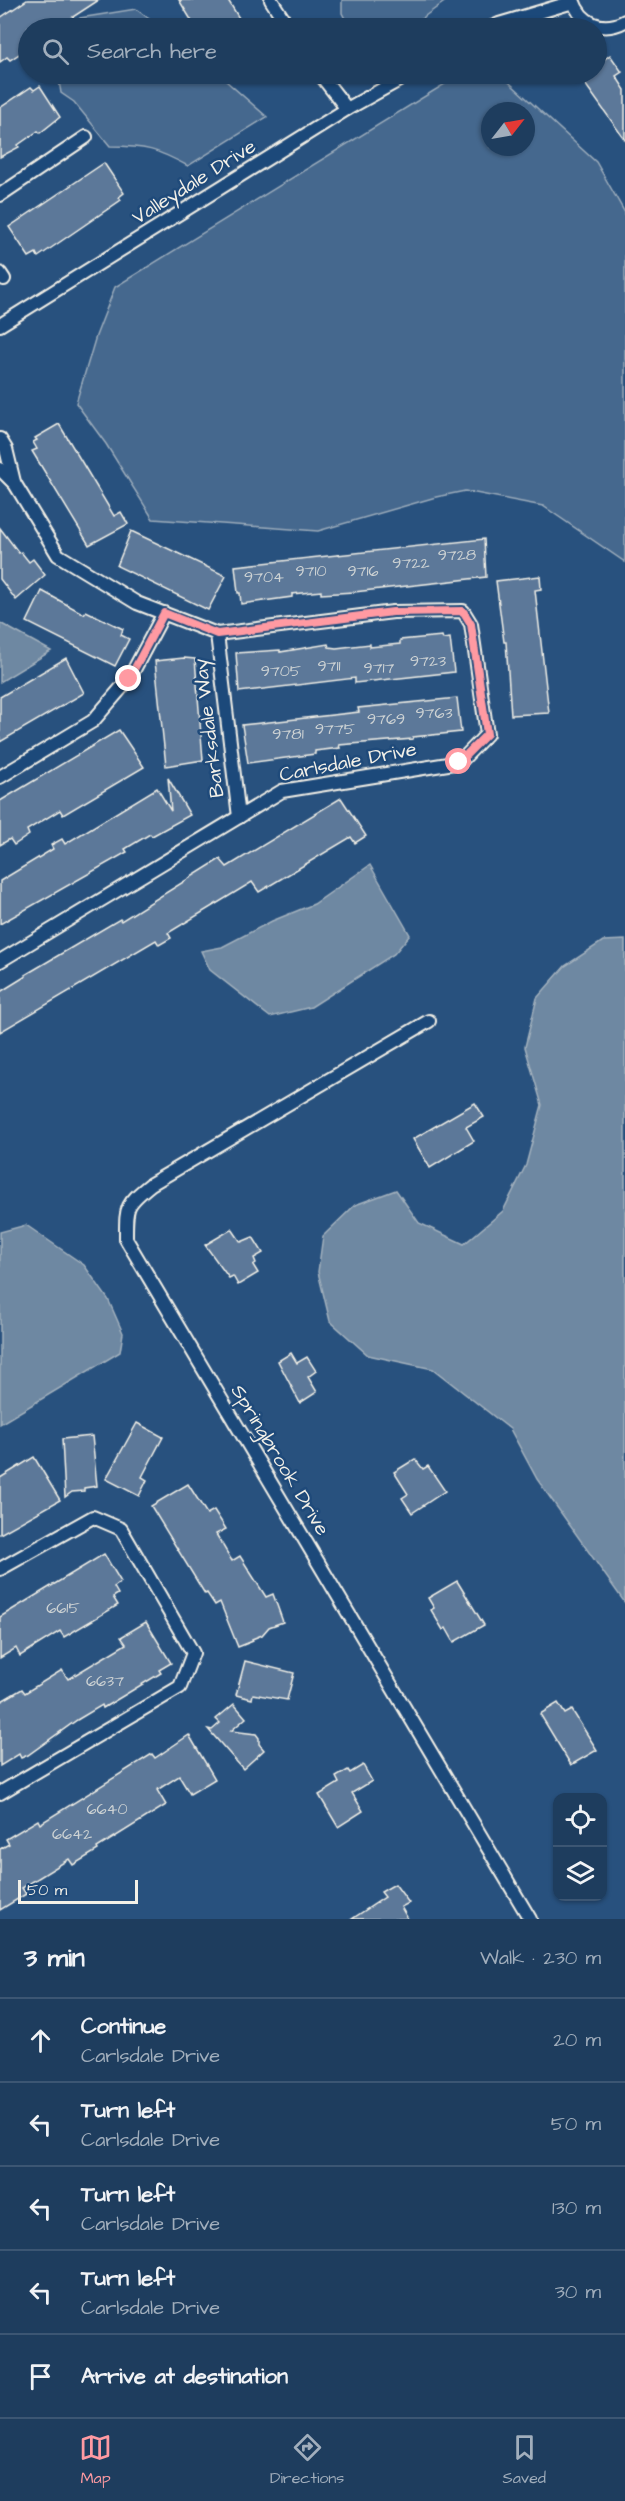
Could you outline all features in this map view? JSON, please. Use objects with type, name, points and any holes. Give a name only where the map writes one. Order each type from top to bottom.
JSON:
[{"type":"street","points":[[272,0],[283,18]]},
{"type":"street","points":[[518,18],[573,1],[583,18]]},
{"type":"street","points":[[607,27],[625,21]]},
{"type":"street","points":[[328,84],[347,109]]},
{"type":"street","name":"Valleydale Drive","points":[[0,325],[347,109],[392,84]]},
{"type":"street","points":[[0,195],[87,137]]},
{"type":"street","name":"Carlsdale Drive","points":[[0,439],[6,449],[15,484]]},
{"type":"street","name":"Carlsdale Drive","points":[[0,469],[15,484],[58,555],[136,603],[217,634],[393,612],[463,611],[471,624],[487,734],[459,762],[282,791],[0,961]]},
{"type":"street","points":[[0,777],[93,721],[129,679],[164,613]]},
{"type":"street","name":"Barksdale Way","points":[[217,634],[239,817]]},
{"type":"street","name":"Springbrook Drive","points":[[429,1021],[151,1184],[129,1204],[126,1212],[126,1239],[530,1919]]},
{"type":"street","points":[[0,1569],[93,1517],[121,1529],[193,1653],[180,1687],[0,1793]]},
{"type":"shaded area","points":[[342,0],[447,0],[423,18],[345,18],[342,13]]},
{"type":"shaded area","points":[[136,9],[148,18],[80,18]]},
{"type":"shaded area","points":[[60,84],[229,84],[267,117],[188,166],[150,150],[110,146],[74,102],[61,93]]},
{"type":"shaded area","points":[[445,84],[511,84],[531,102],[481,102],[481,156],[535,156],[535,106],[596,162],[625,213],[625,562],[543,506],[465,491],[436,497],[318,531],[153,519],[106,444],[76,403],[96,336],[115,287]]},
{"type":"shaded area","points":[[0,623],[51,651],[0,682]]},
{"type":"shaded area","points":[[370,865],[410,935],[394,954],[311,1007],[270,1017],[210,970],[201,951],[222,947],[272,921],[314,904]]},
{"type":"shaded area","points":[[625,940],[625,1603],[537,1479],[510,1429],[433,1369],[368,1355],[330,1321],[318,1272],[323,1236],[355,1205],[396,1190],[419,1223],[464,1244],[503,1211],[526,1165],[542,1105],[525,1047],[537,998],[565,966],[603,941]]},
{"type":"shaded area","points":[[26,1225],[84,1265],[108,1299],[123,1333],[120,1352],[0,1424],[0,1232]]},
{"type":"building","points":[[27,0],[99,0],[71,18],[18,18],[18,55],[10,60],[7,57],[0,62],[0,18]]},
{"type":"building","points":[[179,0],[228,0],[239,18],[190,18]]},
{"type":"building","points":[[610,55],[622,72],[616,76],[625,90],[625,140],[585,84],[607,84],[607,57]]},
{"type":"building","points":[[40,86],[60,117],[40,133],[38,131],[18,145],[19,147],[0,157],[0,108],[31,87],[34,90]]},
{"type":"building","points":[[104,163],[124,193],[119,197],[121,200],[38,257],[36,253],[29,257],[9,227]]},
{"type":"building","points":[[59,424],[114,516],[121,512],[128,524],[89,545],[32,451],[37,449],[33,442],[37,440],[35,438]]},
{"type":"building","points":[[0,528],[19,553],[21,552],[29,562],[33,559],[45,575],[16,600],[0,579]]},
{"type":"building","points":[[131,531],[226,576],[208,610],[117,566]]},
{"type":"building","points":[[484,539],[486,577],[354,592],[321,594],[321,591],[292,594],[292,597],[241,604],[240,593],[238,593],[235,566]]},
{"type":"building","points":[[540,576],[541,589],[535,590],[549,713],[511,715],[506,642],[504,642],[496,581]]},
{"type":"building","points":[[42,591],[84,614],[86,611],[123,629],[121,635],[129,639],[115,666],[27,622]]},
{"type":"building","points":[[442,636],[443,639],[450,638],[454,672],[355,683],[355,678],[239,692],[236,653],[280,650],[280,652],[328,644],[329,647],[336,648],[370,644],[370,647],[400,644],[400,640]]},
{"type":"building","points":[[66,658],[84,693],[0,742],[0,697]]},
{"type":"building","points":[[195,659],[203,760],[166,766],[155,661]]},
{"type":"building","points":[[457,698],[461,732],[413,737],[413,739],[339,745],[340,748],[315,751],[315,754],[248,763],[242,725],[359,712],[358,708]]},
{"type":"building","points":[[119,730],[144,767],[63,815],[60,810],[27,830],[29,835],[14,845],[10,839],[0,845],[0,801]]},
{"type":"building","points":[[168,778],[190,815],[152,836],[150,834],[125,849],[127,852],[0,924],[0,881],[53,849],[51,845],[62,839],[65,844],[157,788],[171,811]]},
{"type":"building","points":[[341,798],[366,836],[355,843],[351,837],[259,892],[252,882],[168,933],[171,938],[159,945],[156,940],[0,1032],[0,992],[120,919],[121,921],[220,859],[227,867]]},
{"type":"building","points":[[475,1103],[484,1117],[466,1127],[474,1141],[430,1168],[413,1139]]},
{"type":"building","points":[[232,1229],[241,1242],[253,1237],[263,1253],[254,1258],[256,1263],[253,1265],[258,1273],[238,1285],[233,1276],[229,1278],[205,1245]]},
{"type":"building","points":[[291,1353],[297,1363],[307,1357],[316,1371],[308,1377],[317,1392],[300,1403],[278,1361]]},
{"type":"building","points":[[137,1423],[163,1437],[142,1477],[147,1480],[139,1496],[106,1479]]},
{"type":"building","points":[[92,1436],[97,1486],[84,1488],[84,1491],[72,1492],[65,1497],[62,1439]]},
{"type":"building","points":[[34,1457],[60,1500],[0,1534],[0,1478]]},
{"type":"building","points":[[415,1459],[423,1469],[428,1466],[445,1491],[412,1513],[402,1498],[408,1494],[394,1472]]},
{"type":"building","points":[[188,1484],[207,1514],[214,1510],[226,1529],[216,1534],[232,1561],[240,1556],[266,1597],[273,1594],[283,1622],[269,1627],[262,1635],[252,1639],[253,1641],[238,1647],[220,1602],[215,1605],[207,1593],[205,1594],[151,1506]]},
{"type":"building","points":[[104,1554],[121,1582],[114,1587],[118,1594],[113,1597],[118,1605],[64,1637],[60,1631],[20,1656],[16,1648],[0,1658],[0,1617]]},
{"type":"building","points":[[457,1581],[484,1625],[454,1642],[446,1628],[443,1630],[431,1610],[434,1608],[428,1598]]},
{"type":"building","points":[[146,1622],[171,1663],[159,1670],[161,1673],[103,1708],[102,1705],[77,1720],[28,1755],[21,1758],[19,1754],[0,1766],[0,1702],[22,1689],[25,1693],[62,1670],[68,1679],[126,1644],[121,1637]]},
{"type":"building","points":[[245,1661],[294,1673],[287,1700],[253,1694],[252,1699],[236,1695]]},
{"type":"building","points":[[558,1703],[565,1714],[572,1710],[597,1750],[571,1765],[540,1714]]},
{"type":"building","points":[[234,1704],[246,1718],[231,1731],[256,1734],[264,1750],[243,1769],[208,1729],[212,1730],[220,1723],[216,1719]]},
{"type":"building","points":[[189,1735],[215,1779],[190,1794],[179,1776],[157,1790],[166,1805],[73,1865],[69,1859],[22,1888],[26,1894],[0,1910],[0,1849],[9,1844],[6,1839],[38,1820],[40,1824],[152,1754],[155,1758]]},
{"type":"building","points":[[363,1765],[372,1781],[352,1793],[363,1811],[338,1827],[319,1795],[339,1783],[336,1777],[348,1770],[350,1773]]},
{"type":"building","points":[[395,1884],[409,1903],[401,1907],[408,1919],[352,1919],[385,1897],[381,1892]]},
{"type":"route","points":[[129,679],[164,613],[217,634],[393,612],[463,611],[471,624],[487,734],[459,762]]}]
